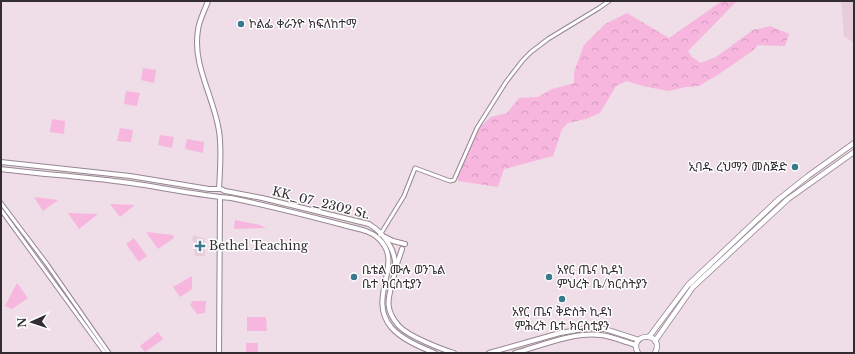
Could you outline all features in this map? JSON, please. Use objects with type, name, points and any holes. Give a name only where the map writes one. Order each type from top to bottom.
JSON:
[{"type":"highway","points":[[649,337],[688,285],[779,199],[808,176],[854,144]]},
{"type":"highway","points":[[655,340],[693,288],[788,199],[854,152]]},
{"type":"highway","points":[[638,353],[636,346],[639,340],[645,336],[655,340],[657,347],[655,353]]},
{"type":"main road","points":[[209,1],[198,30],[197,53],[199,66],[219,131],[221,189],[226,195],[222,199],[220,353]]},
{"type":"main road","points":[[209,1],[199,30],[199,53],[203,72],[220,128],[222,152],[221,189],[215,194],[222,199]]},
{"type":"main road","name":"KK_07_2302 St.","points":[[1,162],[130,176],[207,189],[221,189],[369,224],[385,237],[393,252],[395,269],[388,301],[391,313],[399,327],[413,335],[454,353]]},
{"type":"main road","name":"KK_07_2302 St.","points":[[1,169],[114,181],[212,196],[296,212],[367,231],[378,238]]},
{"type":"main road","points":[[212,196],[222,199]]},
{"type":"main road","points":[[385,237],[405,244]]},
{"type":"main road","points":[[378,238],[385,248],[389,260],[389,267],[383,289],[382,306],[388,322],[396,332],[435,353]]},
{"type":"main road","points":[[395,269],[402,249]]},
{"type":"main road","points":[[488,353],[560,333],[589,328],[605,329],[639,340]]},
{"type":"main road","points":[[515,353],[564,339],[592,335],[606,336],[636,346]]},
{"type":"street","points":[[378,238],[404,196],[415,168],[450,181],[454,180],[477,128],[506,82],[523,60],[530,52],[548,39],[609,1]]},
{"type":"street","points":[[1,203],[47,264],[109,353]]},
{"type":"street","points":[[1,210],[105,353]]},
{"type":"shaded area","points":[[841,1],[854,1],[854,43],[844,36]]},
{"type":"shaded area","name":"Bethel Teaching","points":[[194,235],[205,239],[205,256],[195,256],[194,249],[198,249],[192,239]]},
{"type":"green space","points":[[722,1],[737,1],[688,51],[692,57],[701,63],[716,57],[753,30],[770,26],[789,34],[785,46],[758,45],[751,52],[699,86],[668,91],[627,81],[616,86],[600,113],[586,119],[568,123],[562,129],[553,156],[504,169],[498,187],[458,181],[458,170],[475,131],[491,117],[507,113],[519,98],[538,97],[552,89],[574,83],[574,72],[584,45],[605,24],[627,13],[669,38]]},
{"type":"green space","points":[[143,68],[156,70],[154,83],[141,80]]},
{"type":"green space","points":[[126,91],[140,93],[137,106],[124,104]]},
{"type":"green space","points":[[52,119],[65,121],[64,134],[50,132]]},
{"type":"green space","points":[[120,128],[133,130],[131,142],[117,141]]},
{"type":"green space","points":[[160,135],[174,137],[172,148],[158,145]]},
{"type":"green space","points":[[187,139],[204,142],[203,153],[185,149]]},
{"type":"green space","points":[[34,197],[58,200],[43,211]]},
{"type":"green space","points":[[110,204],[135,205],[120,217]]},
{"type":"green space","points":[[68,213],[98,214],[79,229]]},
{"type":"green space","points":[[235,220],[260,225],[266,228],[234,229]]},
{"type":"green space","points":[[146,232],[173,235],[174,238],[158,249]]},
{"type":"green space","points":[[134,238],[147,256],[139,262],[126,244]]},
{"type":"green space","points":[[192,276],[192,289],[180,297],[173,287]]},
{"type":"green space","points":[[17,283],[28,298],[12,309],[5,306]]},
{"type":"green space","points":[[193,301],[206,301],[205,313],[197,314],[190,305]]},
{"type":"green space","points":[[247,317],[266,317],[267,331],[247,331]]},
{"type":"green space","points":[[158,332],[163,339],[145,352],[140,346]]},
{"type":"green space","points":[[246,343],[258,343],[258,353],[246,353]]},
{"type":"place","name":"ኮልፌ ቀራንዮ ክፍለከተማ","points":[[241,24]]},
{"type":"place","name":"ኢባዱ ረህማን መስጅድ","points":[[795,167]]},
{"type":"place","name":"Bethel Teaching","points":[[200,246]]},
{"type":"place","name":"ቤቴል ሙሉ ወንጌል ቤተ ክርስቲያን","points":[[354,277]]},
{"type":"place","name":"አየር ጤና ኪዳነ ምህረት ቤ/ክርስትያን","points":[[549,277]]},
{"type":"place","name":"አየር ጤና ቅድስት ኪዳነ ምሕረት ቤተ ክርስቲያን","points":[[562,299]]}]
